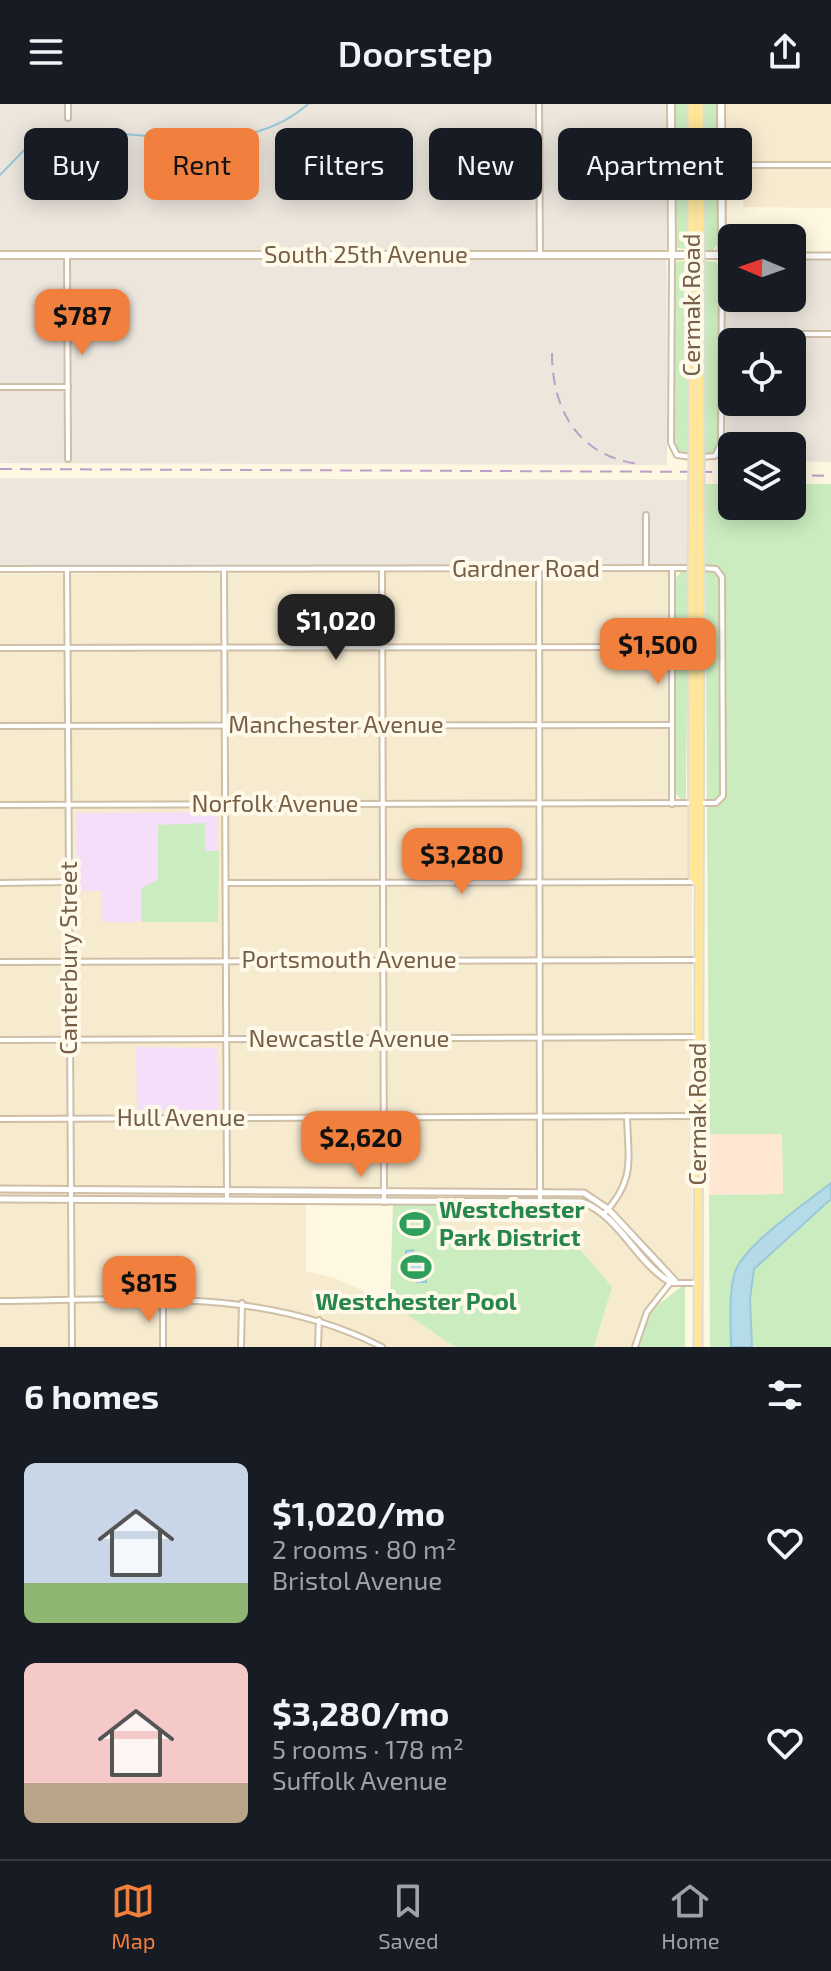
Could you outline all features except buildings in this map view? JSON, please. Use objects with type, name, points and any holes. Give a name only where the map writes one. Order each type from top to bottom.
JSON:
[{"type":"main road","points":[[671,104],[672,256]]},
{"type":"main road","name":"Cermak Road","points":[[692,104],[696,225]]},
{"type":"main road","name":"Cermak Road","points":[[698,1347],[698,960],[697,882],[693,877],[697,803],[696,225],[699,104]]},
{"type":"main road","points":[[721,104],[721,128]]},
{"type":"main road","points":[[722,200],[722,224]]},
{"type":"main road","name":"South 25th Avenue","points":[[0,255],[718,255]]},
{"type":"street","points":[[68,104],[68,118]]},
{"type":"street","points":[[539,104],[540,256]]},
{"type":"street","points":[[752,165],[831,165]]},
{"type":"street","points":[[67,255],[68,459]]},
{"type":"street","name":"Cermak Road","points":[[672,256],[671,443],[679,456],[710,457],[721,448],[721,416]]},
{"type":"street","points":[[806,256],[831,256]]},
{"type":"street","points":[[806,334],[831,334]]},
{"type":"street","points":[[0,387],[68,387]]},
{"type":"street","points":[[646,515],[646,569]]},
{"type":"street","points":[[672,568],[672,804]]},
{"type":"street","name":"Gardner Road","points":[[0,569],[716,569],[722,577],[723,796],[716,803],[697,803]]},
{"type":"street","name":"Canterbury Street","points":[[67,569],[72,1347]]},
{"type":"street","points":[[224,569],[227,1195]]},
{"type":"street","points":[[382,569],[384,1202]]},
{"type":"street","points":[[539,569],[540,1202]]},
{"type":"street","points":[[0,648],[672,647]]},
{"type":"street","name":"Manchester Avenue","points":[[0,726],[672,725]]},
{"type":"street","name":"Norfolk Avenue","points":[[0,805],[697,803]]},
{"type":"street","points":[[0,883],[69,882]]},
{"type":"street","points":[[226,883],[697,882]]},
{"type":"street","name":"Portsmouth Avenue","points":[[0,962],[698,960]]},
{"type":"street","name":"Newcastle Avenue","points":[[0,1040],[698,1037]]},
{"type":"street","points":[[606,1212],[627,1182],[627,1116]]},
{"type":"street","name":"Hull Avenue","points":[[0,1119],[698,1116]]},
{"type":"street","points":[[0,1189],[384,1202],[582,1202],[606,1212]]},
{"type":"street","points":[[0,1199],[584,1193],[673,1282],[697,1283]]},
{"type":"street","points":[[635,1347],[646,1313],[673,1282]]},
{"type":"street","points":[[0,1301],[242,1303],[319,1320],[382,1347]]},
{"type":"street","points":[[163,1301],[163,1347]]},
{"type":"street","points":[[241,1347],[242,1303]]},
{"type":"street","points":[[318,1347],[319,1320]]},
{"type":"shaded area","points":[[0,104],[666,104],[666,128],[558,128],[558,200],[666,200],[667,465],[0,463]]},
{"type":"shaded area","points":[[725,104],[831,104],[831,208],[743,207],[743,200],[752,200],[752,128],[725,128]]},
{"type":"shaded area","points":[[806,259],[831,260],[831,462],[806,461],[806,432],[726,432],[726,416],[806,416],[806,328],[725,328],[725,312],[806,312]]},
{"type":"shaded area","points":[[0,478],[688,480],[688,565],[0,565]]},
{"type":"shaded area","points":[[669,572],[669,805],[692,806],[692,1280],[666,1282],[646,1307],[633,1347],[594,1347],[612,1287],[572,1240],[439,1239],[438,1205],[306,1203],[306,1271],[334,1278],[390,1303],[455,1347],[0,1347],[0,574]]},
{"type":"shaded area","points":[[218,812],[218,922],[102,922],[101,891],[77,891],[76,813]]},
{"type":"shaded area","points":[[136,1047],[218,1048],[219,1110],[137,1110]]},
{"type":"shaded area","points":[[782,1133],[783,1194],[709,1195],[709,1134]]},
{"type":"green space","points":[[674,104],[688,104],[688,128],[674,128]]},
{"type":"green space","points":[[704,104],[718,104],[718,128],[704,128]]},
{"type":"green space","points":[[674,200],[688,200],[688,250],[674,247]]},
{"type":"green space","points":[[705,200],[719,200],[718,242],[713,250],[705,250]]},
{"type":"green space","points":[[688,261],[689,455],[679,452],[674,443],[675,264]]},
{"type":"green space","points":[[705,261],[718,265],[719,432],[715,452],[705,455]]},
{"type":"green space","points":[[705,484],[718,484],[718,520],[806,520],[806,484],[831,484],[831,1183],[763,1237],[741,1261],[731,1290],[731,1347],[710,1347],[709,1195],[783,1194],[782,1134],[709,1134]]},
{"type":"green space","points":[[681,572],[688,572],[686,798],[681,800],[675,792],[675,579]]},
{"type":"green space","points":[[205,823],[205,851],[219,851],[218,922],[142,922],[141,888],[158,880],[158,825]]},
{"type":"green space","points":[[831,1199],[831,1347],[752,1347],[750,1299],[754,1269]]},
{"type":"green space","points":[[393,1205],[439,1205],[440,1239],[572,1240],[612,1287],[594,1347],[455,1347],[390,1303]]},
{"type":"green space","points":[[685,1284],[685,1347],[639,1347],[650,1311]]},
{"type":"water","points":[[831,1183],[831,1199],[754,1269],[750,1299],[752,1347],[731,1347],[731,1290],[741,1261],[777,1224]]},
{"type":"water","name":"Westchester Pool","points":[[413,1250],[413,1261],[425,1261],[426,1282],[417,1282],[417,1274],[406,1274],[406,1251]]},
{"type":"waterway","points":[[0,175],[30,144],[45,135],[78,132],[216,138],[249,134],[280,123],[308,104]]},
{"type":"railway","points":[[552,353],[557,393],[573,427],[600,451],[639,464]]},
{"type":"railway","points":[[0,469],[718,472]]},
{"type":"railway","points":[[806,475],[831,476]]},
{"type":"place","name":"Westchester Park District","points":[[415,1224]]},
{"type":"place","name":"Westchester Pool","points":[[416,1267]]}]
